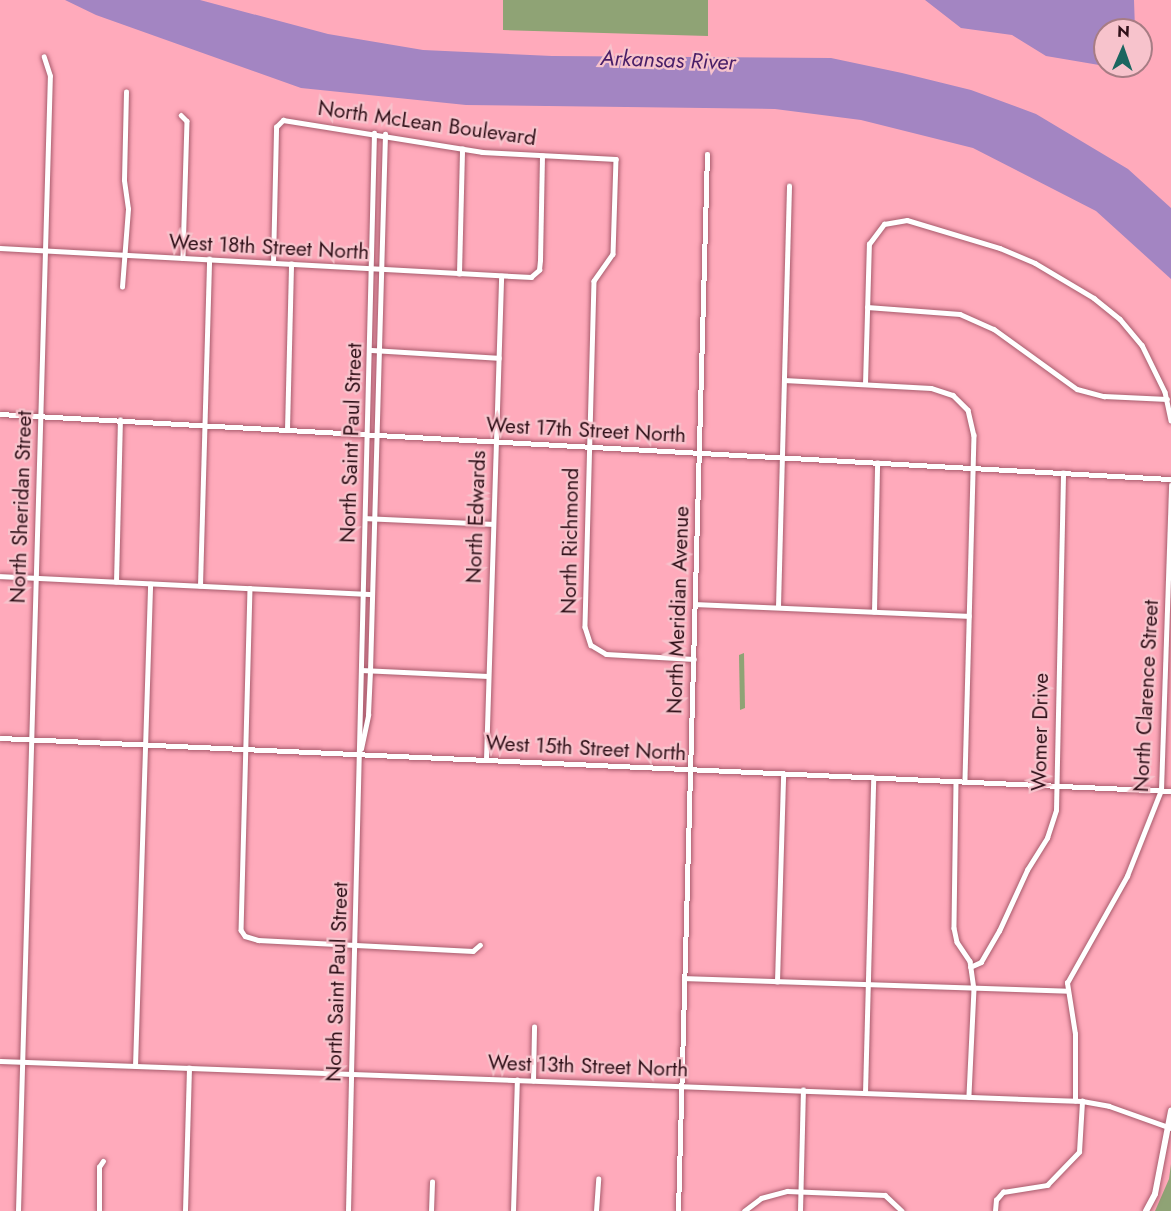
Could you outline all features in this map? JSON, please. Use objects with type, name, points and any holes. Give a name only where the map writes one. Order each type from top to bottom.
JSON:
[{"type":"main road","points":[[1146,1211],[1155,1194],[1171,1111]]},
{"type":"street","name":"North Sheridan Street","points":[[18,1211],[50,67],[44,57]]},
{"type":"street","points":[[122,287],[126,255],[126,92]]},
{"type":"street","points":[[181,115],[187,121],[183,258]]},
{"type":"street","name":"North McLean Boulevard","points":[[273,263],[276,130],[282,120],[385,134],[462,149],[542,156],[616,159]]},
{"type":"street","name":"North Saint Paul Street","points":[[348,1211],[374,133]]},
{"type":"street","name":"North Saint Paul Street","points":[[360,754],[368,715],[370,671],[385,134]]},
{"type":"street","points":[[459,274],[462,149]]},
{"type":"street","name":"North Meridian Avenue","points":[[678,1211],[707,154]]},
{"type":"street","name":"West 18th Street North","points":[[0,248],[459,274],[501,276],[536,274],[540,260],[542,156]]},
{"type":"street","name":"North Richmond","points":[[616,159],[613,254],[594,281],[586,636],[606,654],[694,659]]},
{"type":"street","points":[[778,608],[789,186]]},
{"type":"street","points":[[865,384],[869,244],[882,226],[889,221],[907,220],[947,229],[1000,248],[1068,281],[1106,307],[1132,332],[1151,360],[1167,399],[1171,420]]},
{"type":"street","points":[[200,586],[209,260]]},
{"type":"street","points":[[287,429],[291,264]]},
{"type":"street","name":"North Edwards","points":[[486,759],[501,276]]},
{"type":"street","points":[[867,307],[960,314],[994,329],[1077,389],[1104,396],[1167,399]]},
{"type":"street","points":[[370,351],[499,358]]},
{"type":"street","points":[[784,380],[944,391],[962,402],[972,421],[973,468],[965,782]]},
{"type":"street","name":"West 17th Street North","points":[[0,414],[1171,479]]},
{"type":"street","points":[[117,582],[120,420]]},
{"type":"street","points":[[874,612],[877,463]]},
{"type":"street","name":"Womer Drive","points":[[970,967],[981,962],[1047,838],[1056,810],[1063,473]]},
{"type":"street","name":"North Clarence Street","points":[[1066,991],[1127,876],[1161,790],[1171,485]]},
{"type":"street","points":[[365,518],[492,524]]},
{"type":"street","points":[[0,576],[372,594]]},
{"type":"street","points":[[135,1066],[150,584]]},
{"type":"street","points":[[250,588],[241,930],[250,939],[291,942],[473,951],[480,945]]},
{"type":"street","points":[[696,604],[969,616]]},
{"type":"street","points":[[361,670],[488,676]]},
{"type":"street","name":"West 15th Street North","points":[[0,738],[1171,791]]},
{"type":"street","points":[[777,982],[783,774]]},
{"type":"street","points":[[865,1093],[873,778]]},
{"type":"street","points":[[956,782],[954,928],[957,942],[970,967],[974,989],[969,1097]]},
{"type":"street","points":[[684,978],[1066,991],[1075,1034],[1079,1152],[1047,1185],[1003,1192],[996,1200],[995,1211]]},
{"type":"street","points":[[533,1081],[534,1027]]},
{"type":"street","name":"West 13th Street North","points":[[0,1061],[1079,1101],[1109,1106],[1169,1128]]},
{"type":"street","points":[[185,1211],[189,1068]]},
{"type":"street","points":[[513,1211],[517,1080]]},
{"type":"street","points":[[800,1211],[803,1090]]},
{"type":"street","points":[[99,1211],[99,1167],[103,1161]]},
{"type":"street","points":[[596,1211],[598,1179]]},
{"type":"street","points":[[431,1211],[432,1182]]},
{"type":"street","points":[[744,1211],[771,1193],[799,1191],[885,1195],[902,1211]]},
{"type":"green space","points":[[503,0],[708,0],[708,36],[503,30]]},
{"type":"green space","points":[[744,653],[745,708],[740,710],[739,655]]},
{"type":"green space","points":[[1171,1164],[1171,1211],[1155,1211],[1169,1179]]},
{"type":"water","name":"Arkansas River","points":[[65,0],[200,0],[328,34],[423,50],[552,56],[831,58],[971,90],[1036,114],[1128,169],[1171,208],[1171,279],[1096,211],[973,148],[861,120],[775,109],[466,105],[301,88],[96,15]]},
{"type":"water","points":[[925,0],[1134,0],[1135,18],[1093,18],[1093,64],[1046,56],[1012,35],[961,28]]}]
